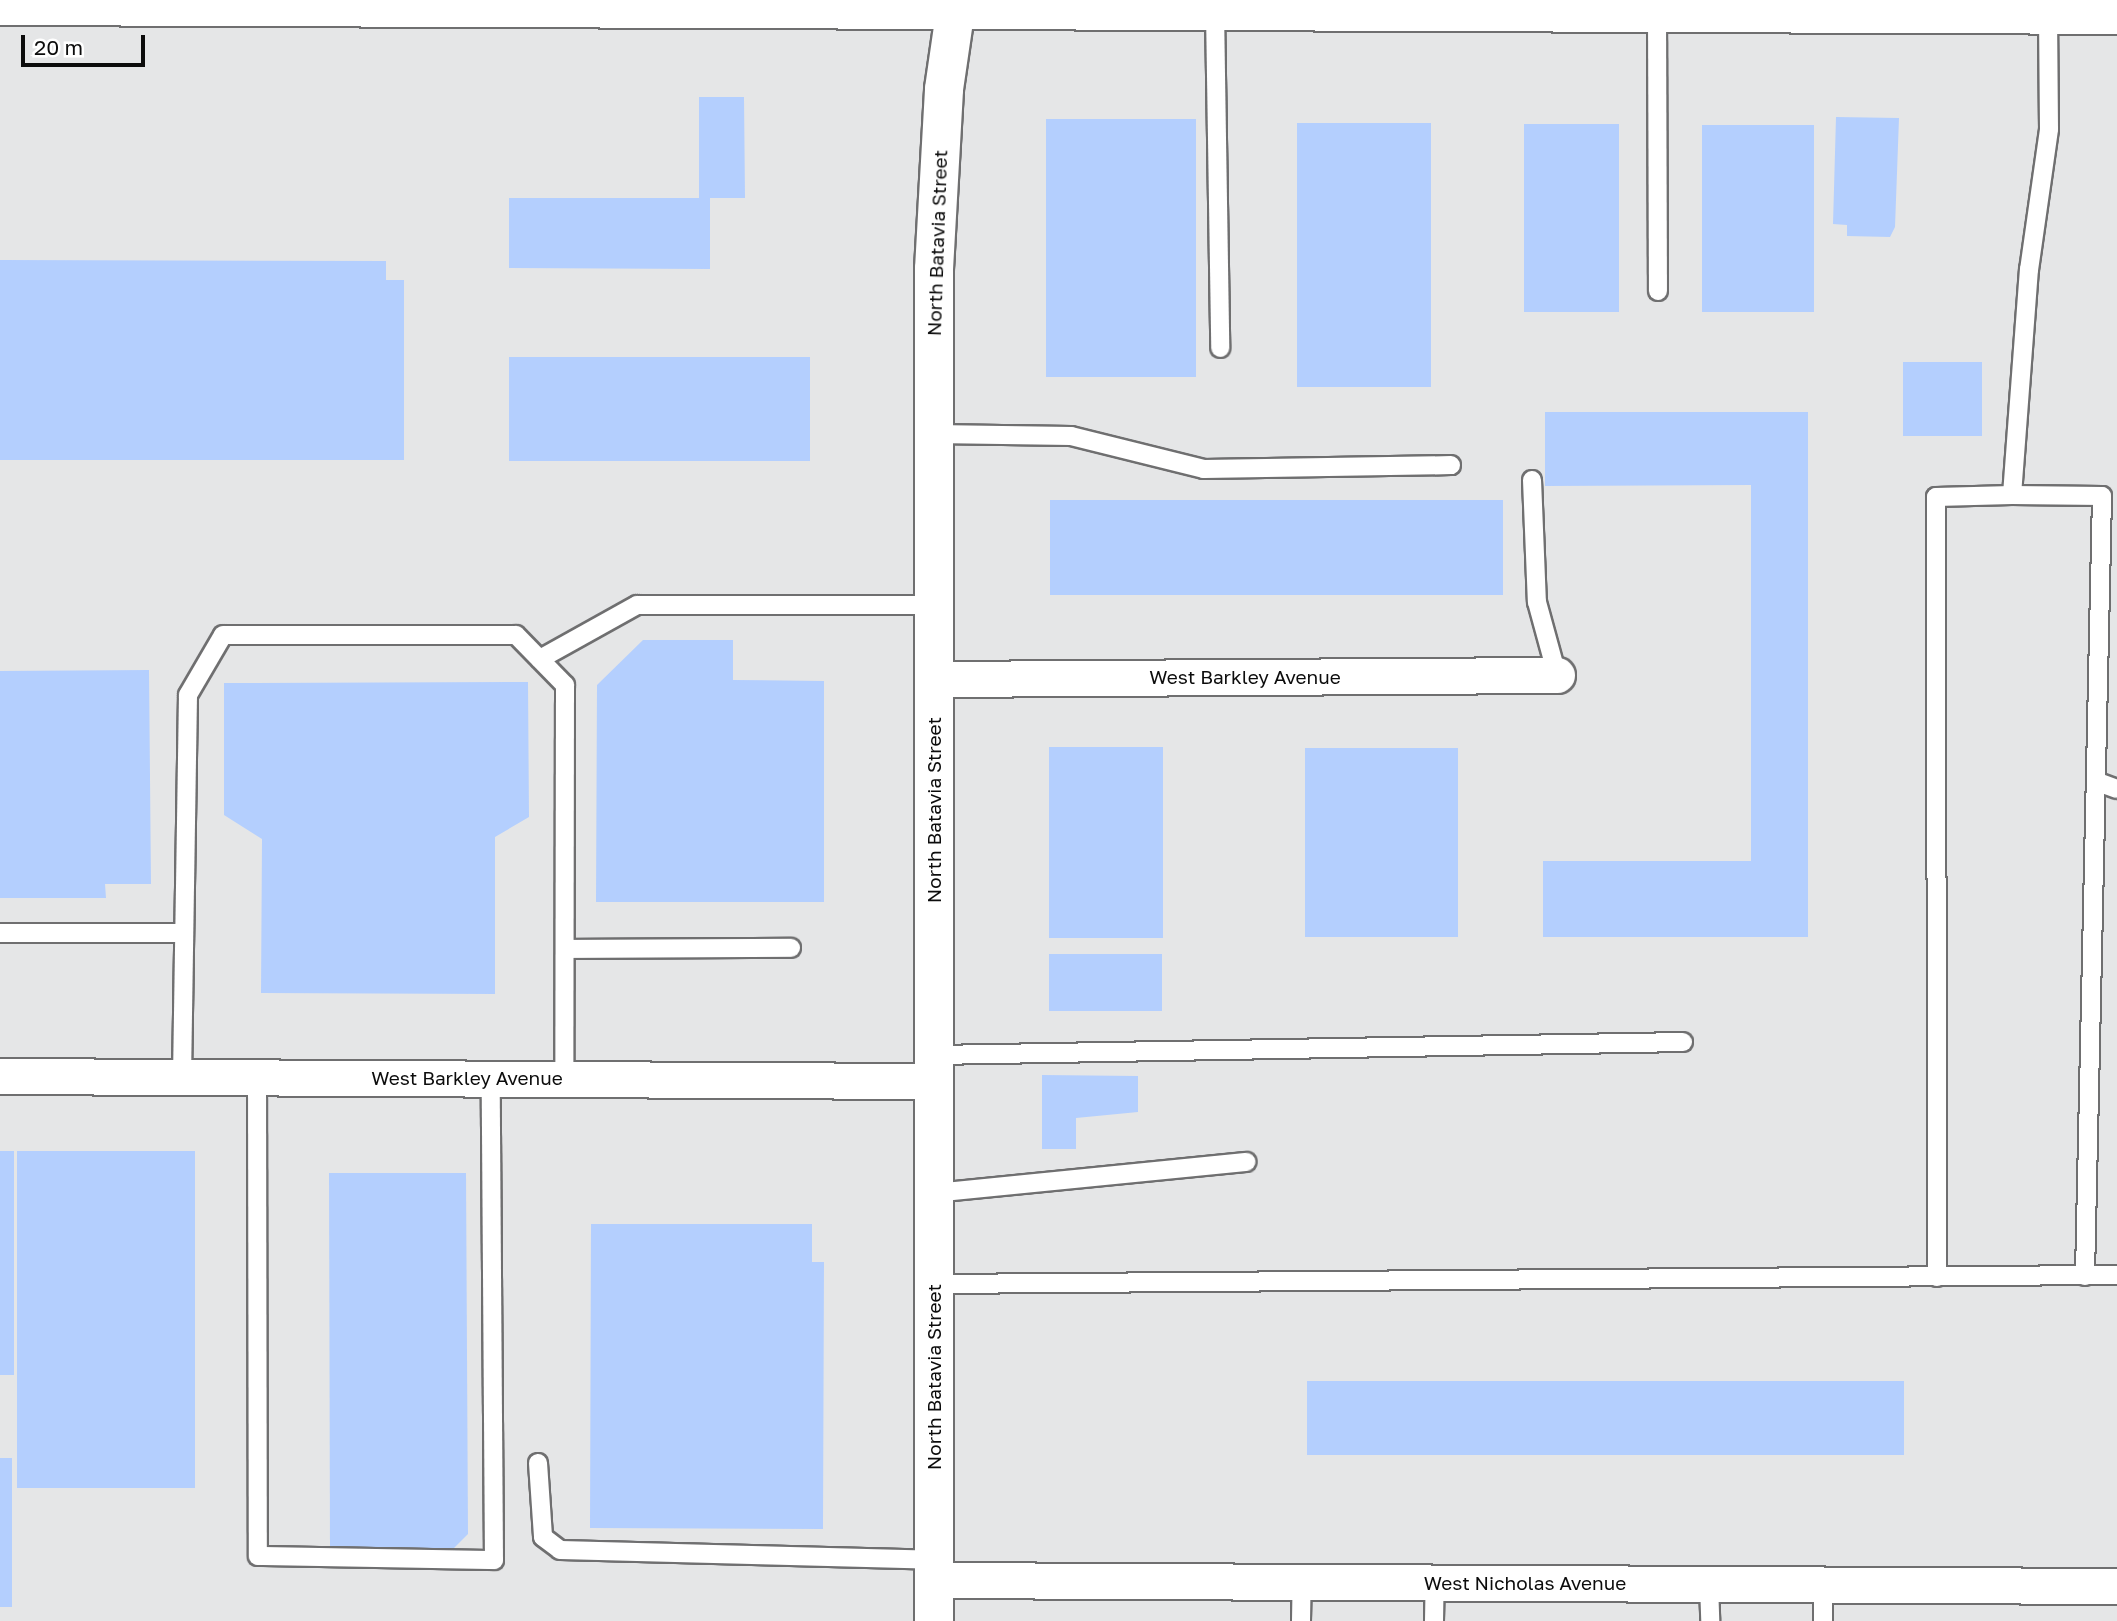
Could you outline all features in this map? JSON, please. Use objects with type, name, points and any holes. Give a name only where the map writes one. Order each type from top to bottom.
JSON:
[{"type":"street","points":[[21,4],[957,5],[1215,11],[1577,6],[1657,12],[1758,7],[2048,14],[2103,10]]},
{"type":"street","name":"North Batavia Street","points":[[934,1621],[934,434],[937,180],[957,5]]},
{"type":"street","name":"West Barkley Avenue","points":[[934,679],[1557,675]]},
{"type":"street","name":"West Barkley Avenue","points":[[0,1076],[564,1078],[934,1068]]},
{"type":"street","name":"West Nicholas Avenue","points":[[934,1570],[1302,1582],[2117,1586]]},
{"type":"lane","points":[[1215,11],[1220,348]]},
{"type":"lane","points":[[1657,12],[1658,291]]},
{"type":"lane","points":[[2012,495],[2029,270],[2049,129],[2048,14]]},
{"type":"lane","points":[[934,434],[1070,436],[1204,469],[1451,465]]},
{"type":"lane","points":[[1532,480],[1537,603],[1557,675]]},
{"type":"lane","points":[[1937,1277],[1936,498],[2012,495],[2110,495],[2098,782],[2085,1276]]},
{"type":"lane","points":[[540,659],[637,604],[934,604]]},
{"type":"lane","points":[[182,1077],[188,695],[223,635],[516,635],[565,685],[564,1078]]},
{"type":"lane","points":[[2098,782],[2117,789]]},
{"type":"lane","points":[[0,933],[184,933]]},
{"type":"lane","points":[[565,949],[791,948]]},
{"type":"lane","points":[[934,1068],[1683,1042]]},
{"type":"lane","points":[[257,1077],[258,1556],[494,1560],[491,1078]]},
{"type":"lane","points":[[934,1193],[1246,1162]]},
{"type":"lane","points":[[934,1284],[2117,1275]]},
{"type":"lane","points":[[538,1463],[543,1537],[560,1550],[934,1570]]},
{"type":"lane","points":[[1301,1621],[1302,1582]]},
{"type":"lane","points":[[1434,1621],[1435,1582]]},
{"type":"lane","points":[[1709,1584],[1710,1621]]},
{"type":"lane","points":[[1823,1584],[1823,1621]]},
{"type":"building","points":[[699,97],[744,97],[745,198],[710,198],[710,269],[509,268],[509,198],[699,198]]},
{"type":"building","points":[[1836,117],[1899,118],[1895,227],[1890,237],[1847,236],[1847,225],[1833,224]]},
{"type":"building","points":[[1046,119],[1196,119],[1196,377],[1046,377]]},
{"type":"building","points":[[1297,123],[1431,123],[1431,387],[1297,387]]},
{"type":"building","points":[[1524,124],[1619,124],[1619,312],[1524,312]]},
{"type":"building","points":[[1702,125],[1814,125],[1814,312],[1702,312]]},
{"type":"building","points":[[0,260],[386,261],[386,280],[404,280],[404,460],[0,460]]},
{"type":"building","points":[[509,357],[810,357],[810,461],[509,461]]},
{"type":"building","points":[[1903,362],[1982,362],[1982,436],[1903,436]]},
{"type":"building","points":[[1545,412],[1808,412],[1808,937],[1543,937],[1543,861],[1751,861],[1751,485],[1545,486]]},
{"type":"building","points":[[1050,500],[1503,500],[1503,595],[1050,595]]},
{"type":"building","points":[[643,640],[733,640],[733,680],[824,681],[824,902],[596,902],[597,685]]},
{"type":"building","points":[[149,670],[151,884],[105,884],[106,898],[0,898],[0,671]]},
{"type":"building","points":[[528,682],[529,817],[495,837],[495,994],[261,993],[262,839],[224,815],[224,683]]},
{"type":"building","points":[[1049,747],[1163,747],[1163,938],[1049,938]]},
{"type":"building","points":[[1305,748],[1458,748],[1458,937],[1305,937]]},
{"type":"building","points":[[1049,954],[1162,954],[1162,1011],[1049,1011]]},
{"type":"building","points":[[1042,1075],[1138,1076],[1138,1112],[1076,1118],[1076,1149],[1042,1149]]},
{"type":"building","points":[[0,1151],[14,1151],[14,1375],[0,1375]]},
{"type":"building","points":[[17,1151],[195,1151],[195,1488],[17,1488]]},
{"type":"building","points":[[329,1173],[466,1173],[468,1534],[454,1548],[330,1549]]},
{"type":"building","points":[[591,1224],[812,1224],[812,1262],[824,1262],[823,1529],[590,1528]]},
{"type":"building","points":[[1307,1381],[1904,1381],[1904,1455],[1307,1455]]},
{"type":"building","points":[[0,1458],[12,1458],[12,1607],[0,1607]]}]
